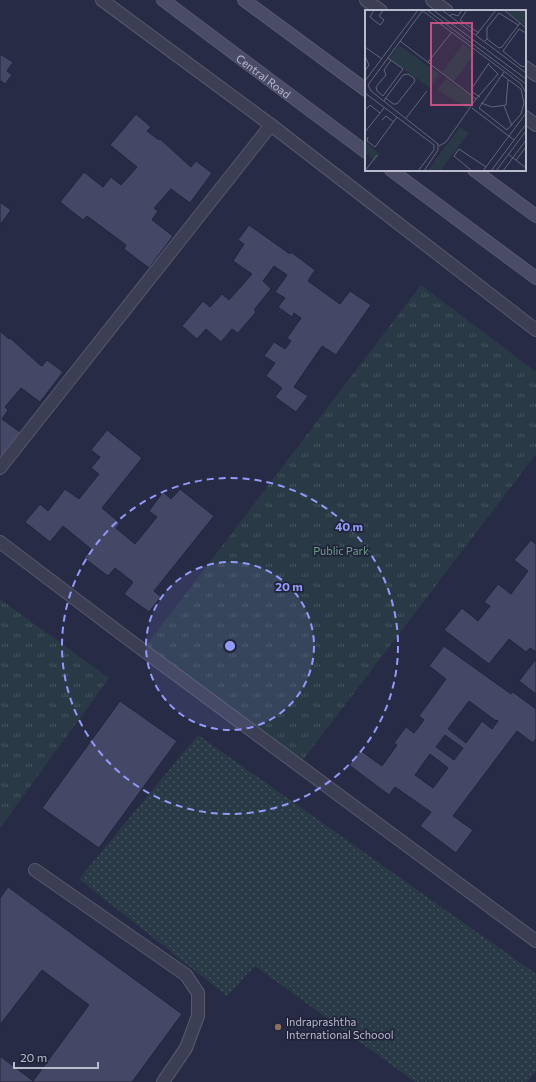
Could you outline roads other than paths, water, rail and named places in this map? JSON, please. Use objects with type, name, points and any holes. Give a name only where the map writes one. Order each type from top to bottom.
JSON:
[{"type":"main road","name":"Central Road","points":[[162,0],[365,151]]},
{"type":"main road","points":[[244,0],[365,89]]},
{"type":"main road","points":[[392,171],[536,278]]},
{"type":"main road","points":[[475,171],[536,216]]},
{"type":"street","points":[[102,0],[270,125],[536,330]]},
{"type":"street","points":[[366,0],[379,10]]},
{"type":"street","points":[[432,0],[446,10]]},
{"type":"street","points":[[526,68],[536,75]]},
{"type":"street","points":[[526,118],[536,125]]},
{"type":"street","points":[[0,468],[270,125]]},
{"type":"street","points":[[0,542],[135,644],[536,941]]},
{"type":"street","points":[[35,870],[186,975],[198,993],[198,1016],[186,1048],[163,1082]]},
{"type":"place","name":"Indraprashtha International Schoool","points":[[278,1027]]},
{"type":"park label","name":"Public Park","points":[[341,550]]}]
